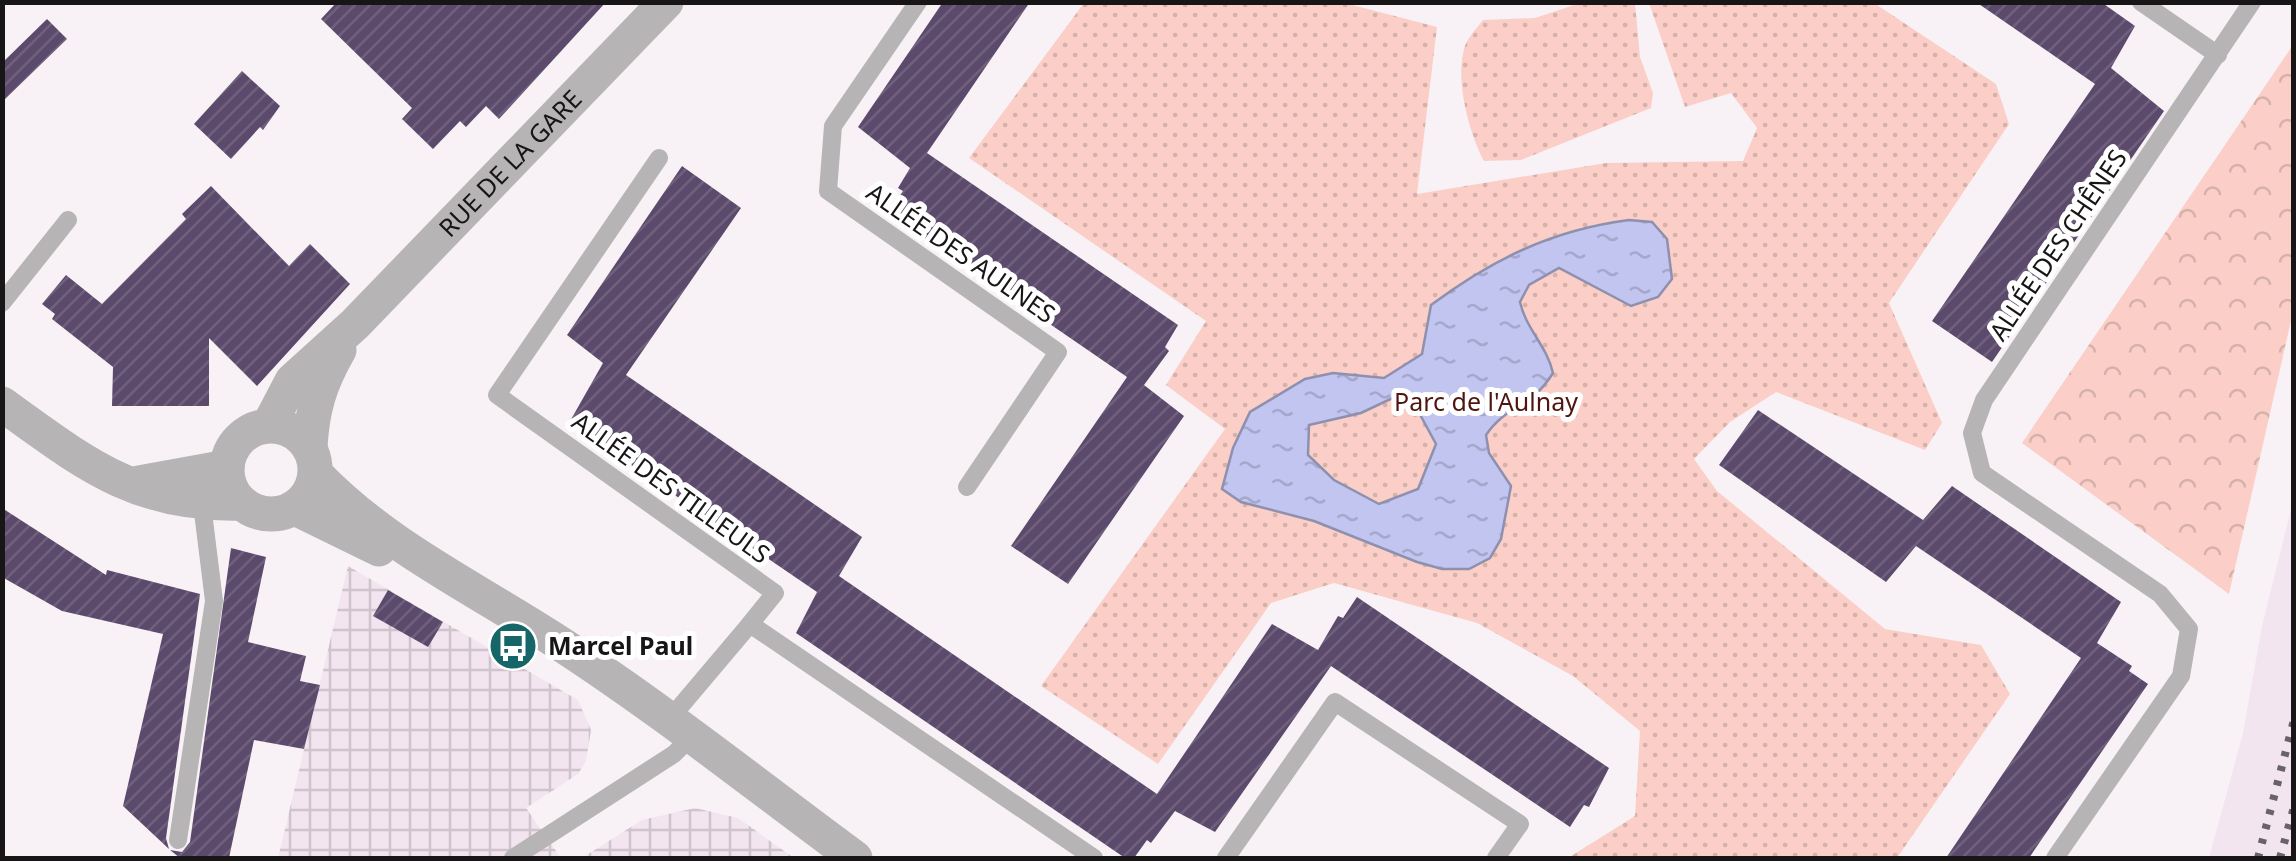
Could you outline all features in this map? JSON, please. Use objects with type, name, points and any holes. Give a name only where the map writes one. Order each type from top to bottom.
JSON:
[{"type":"street","name":"RUE DE LA GARE","points":[[269,425],[292,380],[355,324],[666,2]]},
{"type":"street","name":"RUE DE LA GARE","points":[[313,461],[312,409],[320,383],[355,324]]},
{"type":"street","points":[[2,404],[92,470],[202,504],[242,504],[268,514],[295,508],[312,487],[313,461]]},
{"type":"street","points":[[242,504],[228,481],[227,467],[245,434],[269,425],[293,431],[353,513],[430,566],[555,640],[855,858]]},
{"type":"street","points":[[131,484],[227,467]]},
{"type":"street","points":[[295,508],[356,540],[430,566]]},
{"type":"lane","name":"ALLÉE DES AULNES","points":[[918,2],[833,126],[828,190],[1058,352],[966,487]]},
{"type":"lane","points":[[2141,2],[2218,55]]},
{"type":"lane","name":"ALLÉE DES CHÊNES","points":[[2055,858],[2181,676],[2188,629],[2160,594],[1982,473],[1972,434],[1984,400],[2252,2]]},
{"type":"lane","name":"ALLÉE DES TILLEULS","points":[[658,158],[497,394],[775,593],[750,624]]},
{"type":"lane","points":[[2,303],[68,220]]},
{"type":"lane","points":[[178,840],[214,601],[202,504]]},
{"type":"lane","points":[[513,858],[674,754],[679,730],[750,624],[1094,858]]},
{"type":"lane","points":[[1226,858],[1335,702],[1520,824],[1496,858]]},
{"type":"shaded area","points":[[2293,501],[2293,858],[2209,858],[2243,733],[2262,626]]},
{"type":"shaded area","points":[[348,566],[578,700],[591,730],[586,761],[578,774],[526,808],[561,858],[278,858]]},
{"type":"shaded area","points":[[695,808],[738,818],[794,858],[582,858],[642,820]]},
{"type":"green space","name":"Parc de l'Aulnay","points":[[1341,2],[1437,27],[1417,194],[1606,163],[1743,161],[1757,128],[1731,93],[1685,107],[1649,3],[1874,3],[1996,84],[2009,124],[1889,303],[1942,423],[1925,450],[1776,392],[1730,422],[1694,459],[1717,491],[1885,629],[1981,645],[2010,694],[1897,858],[1568,858],[1635,816],[1640,731],[1573,676],[1477,623],[1334,583],[1271,603],[1158,764],[1041,686],[1225,429],[1166,385],[1206,321],[969,158],[1084,3]]},
{"type":"green space","points":[[1583,2],[1635,3],[1640,57],[1653,93],[1651,108],[1521,160],[1484,161],[1468,121],[1462,89],[1462,59],[1468,39],[1483,20],[1535,18]]},
{"type":"green space","points":[[2293,45],[2293,312],[2229,594],[2022,443]]},
{"type":"water","points":[[1629,220],[1652,222],[1667,239],[1672,279],[1658,297],[1631,306],[1559,268],[1529,285],[1520,302],[1553,373],[1536,394],[1503,417],[1486,435],[1489,453],[1511,486],[1501,539],[1490,558],[1469,569],[1442,569],[1314,521],[1241,502],[1222,489],[1233,448],[1250,412],[1305,379],[1333,373],[1384,378],[1422,354],[1431,305],[1524,249]],"holes":[[[1399,395],[1417,409],[1436,444],[1418,489],[1379,504],[1334,480],[1308,455],[1309,425],[1361,413]]]},
{"type":"building","points":[[337,2],[606,2],[499,119],[486,106],[466,127],[460,121],[433,149],[402,119],[412,108],[321,19]]},
{"type":"building","points":[[943,2],[1030,2],[927,153],[1178,325],[1165,347],[1169,351],[1144,385],[1184,416],[1068,584],[1011,546],[1127,377],[888,213],[903,191],[898,188],[910,168],[858,127]]},
{"type":"building","points":[[1976,2],[2101,2],[2135,26],[2111,68],[2164,111],[1992,362],[1932,321],[2095,84]]},
{"type":"building","points":[[47,19],[67,39],[2,102],[2,63]]},
{"type":"building","points":[[242,71],[280,106],[263,130],[260,127],[231,159],[194,124]]},
{"type":"building","points":[[682,166],[741,208],[626,375],[862,537],[839,576],[1157,794],[1272,624],[1318,650],[1338,616],[1343,618],[1357,597],[1609,768],[1589,807],[1584,805],[1570,827],[1331,666],[1215,832],[1175,811],[1151,843],[1147,840],[1134,858],[1125,858],[796,633],[817,592],[569,423],[603,363],[567,335]]},
{"type":"building","points":[[211,186],[289,266],[310,244],[350,284],[257,386],[209,338],[209,406],[112,406],[113,367],[52,319],[55,314],[42,304],[66,275],[102,304],[186,219],[182,214]]},
{"type":"building","points":[[1758,410],[1923,520],[1952,486],[2121,602],[2097,643],[2132,666],[2129,671],[2148,684],[2029,858],[1946,858],[2081,658],[1916,546],[1886,582],[1719,465]]},
{"type":"building","points":[[2,508],[106,575],[107,570],[200,594],[166,838],[169,849],[123,806],[163,634],[62,611],[2,577]]},
{"type":"building","points":[[231,548],[266,557],[248,642],[306,656],[300,681],[320,685],[304,749],[254,740],[229,858],[180,858],[170,850],[182,852],[190,842]]},
{"type":"building","points":[[388,590],[443,622],[428,647],[373,616]]},
{"type":"railway","points":[[2258,858],[2294,720]]},
{"type":"railway","points":[[2280,858],[2294,807]]},
{"type":"place","name":"Marcel Paul","points":[[513,646]]}]
